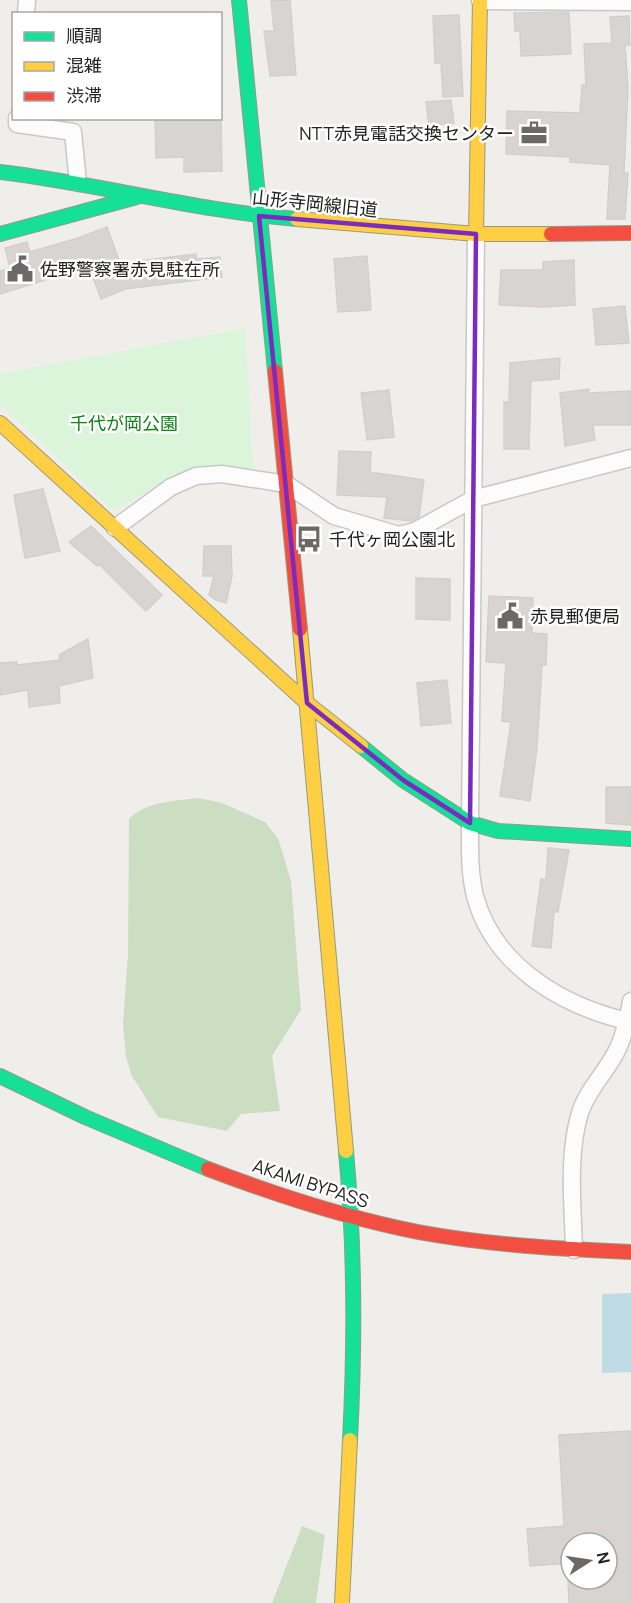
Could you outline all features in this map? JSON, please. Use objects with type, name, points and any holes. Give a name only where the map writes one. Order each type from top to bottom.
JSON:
[{"type":"street","points":[[239,0],[307,703],[352,1217],[352,1411],[342,1603]]},
{"type":"street","points":[[629,1022],[564,999],[538,985],[503,948],[486,923],[475,897],[470,868],[470,823],[480,1],[631,2]]},
{"type":"street","points":[[17,120],[17,124],[73,132],[78,183]]},
{"type":"street","name":"山形寺岡線旧道","points":[[0,172],[22,173],[259,216],[476,234],[631,233]]},
{"type":"street","points":[[0,234],[140,196]]},
{"type":"street","points":[[0,423],[307,703],[403,780],[470,823],[498,831],[631,839]]},
{"type":"street","points":[[115,528],[171,487],[196,476],[222,474],[286,484],[334,516],[399,535],[415,531],[473,498],[631,458]]},
{"type":"street","points":[[574,1250],[573,1180],[575,1138],[580,1110],[616,1053],[629,1022],[631,1001]]},
{"type":"street","name":"AKAMI BYPASS","points":[[0,1076],[75,1114],[168,1153],[352,1217],[477,1240],[574,1250],[631,1252]]},
{"type":"highlighted area","points":[[259,216],[476,234],[470,823],[403,780],[307,703]]},
{"type":"green space","name":"千代が岡公園","points":[[245,328],[253,469],[206,466],[170,478],[114,511],[0,404],[0,374]]},
{"type":"green space","points":[[199,798],[222,803],[265,822],[278,838],[291,881],[301,1010],[272,1056],[280,1111],[241,1114],[227,1131],[158,1117],[132,1076],[126,1057],[123,1023],[128,954],[129,819],[153,805]]},
{"type":"green space","points":[[302,1526],[325,1535],[316,1603],[272,1603]]},
{"type":"water","points":[[631,1293],[631,1372],[602,1373],[602,1294]]},
{"type":"building","points":[[290,0],[296,75],[270,76],[264,31],[274,31],[271,1]]},
{"type":"building","points":[[569,12],[571,54],[521,56],[520,31],[515,31],[514,13]]},
{"type":"building","points":[[459,15],[463,96],[443,97],[441,63],[435,63],[433,16]]},
{"type":"building","points":[[629,16],[630,45],[625,45],[628,88],[624,172],[628,173],[625,219],[607,219],[610,165],[570,162],[570,157],[506,154],[507,111],[580,113],[582,85],[586,85],[584,44],[612,43],[610,17]]},
{"type":"building","points":[[451,100],[454,123],[429,126],[426,102]]},
{"type":"building","points":[[155,120],[221,120],[222,171],[184,172],[184,157],[156,158]]},
{"type":"building","points":[[107,227],[120,263],[196,254],[196,259],[220,257],[222,277],[125,289],[101,299],[90,270],[55,277],[0,294],[0,271],[10,268],[5,248],[27,242],[30,252]]},
{"type":"building","points":[[367,256],[371,310],[338,312],[334,259]]},
{"type":"building","points":[[574,260],[575,305],[544,307],[499,305],[501,270],[543,270],[543,262]]},
{"type":"building","points":[[625,306],[629,343],[596,345],[593,309]]},
{"type":"building","points":[[560,358],[559,379],[531,381],[529,449],[504,449],[504,402],[509,402],[510,363]]},
{"type":"building","points":[[589,389],[589,393],[631,391],[631,425],[593,425],[595,440],[565,446],[560,393]]},
{"type":"building","points":[[389,390],[394,437],[367,440],[361,393]]},
{"type":"building","points":[[339,451],[371,452],[370,472],[424,480],[419,517],[411,521],[384,518],[387,497],[337,495]]},
{"type":"building","points":[[43,489],[60,551],[25,558],[14,495]]},
{"type":"building","points":[[91,526],[162,595],[146,611],[99,564],[97,566],[69,542]]},
{"type":"building","points":[[204,546],[231,546],[232,576],[226,603],[209,595],[214,576],[203,576]]},
{"type":"building","points":[[416,578],[450,579],[450,620],[416,619]]},
{"type":"building","points":[[489,596],[533,598],[532,633],[547,634],[546,665],[542,665],[537,748],[530,801],[500,796],[511,722],[502,721],[506,663],[486,662]]},
{"type":"building","points":[[88,639],[93,678],[59,686],[60,703],[29,707],[28,690],[0,695],[0,663],[17,662],[17,665],[60,660],[59,655]]},
{"type":"building","points":[[447,680],[451,723],[421,726],[417,683]]},
{"type":"building","points":[[606,787],[631,787],[631,825],[606,823]]},
{"type":"building","points":[[548,848],[569,850],[558,912],[554,912],[551,948],[532,946],[541,879],[546,880]]},
{"type":"building","points":[[631,1431],[631,1603],[569,1603],[568,1591],[619,1591],[619,1531],[559,1531],[559,1564],[530,1566],[527,1529],[564,1526],[559,1435]]},
{"type":"traffic: fast","points":[[239,0],[275,371]]},
{"type":"traffic: fast","points":[[0,172],[75,183],[222,210],[297,219]]},
{"type":"traffic: fast","points":[[0,234],[137,197]]},
{"type":"traffic: fast","points":[[361,746],[403,780],[470,823],[498,831],[631,839]]},
{"type":"traffic: fast","points":[[0,1076],[85,1117],[208,1169]]},
{"type":"traffic: fast","points":[[346,1151],[353,1296],[350,1440]]},
{"type":"traffic: slow","points":[[476,234],[480,0]]},
{"type":"traffic: slow","points":[[297,219],[476,234],[551,234]]},
{"type":"traffic: slow","points":[[0,423],[307,703],[361,746]]},
{"type":"traffic: slow","points":[[300,629],[346,1151]]},
{"type":"traffic: slow","points":[[342,1603],[350,1440]]},
{"type":"traffic: jam","points":[[551,234],[631,233]]},
{"type":"traffic: jam","points":[[275,371],[300,629]]},
{"type":"traffic: jam","points":[[208,1169],[312,1205],[418,1232],[497,1243],[631,1252]]},
{"type":"place","name":"NTT赤見電話交換センター","points":[[534,133]]},
{"type":"place","name":"佐野警察署赤見駐在所","points":[[20,269]]},
{"type":"place","name":"千代ヶ岡公園北","points":[[309,539]]},
{"type":"place","name":"赤見郵便局","points":[[510,616]]}]
